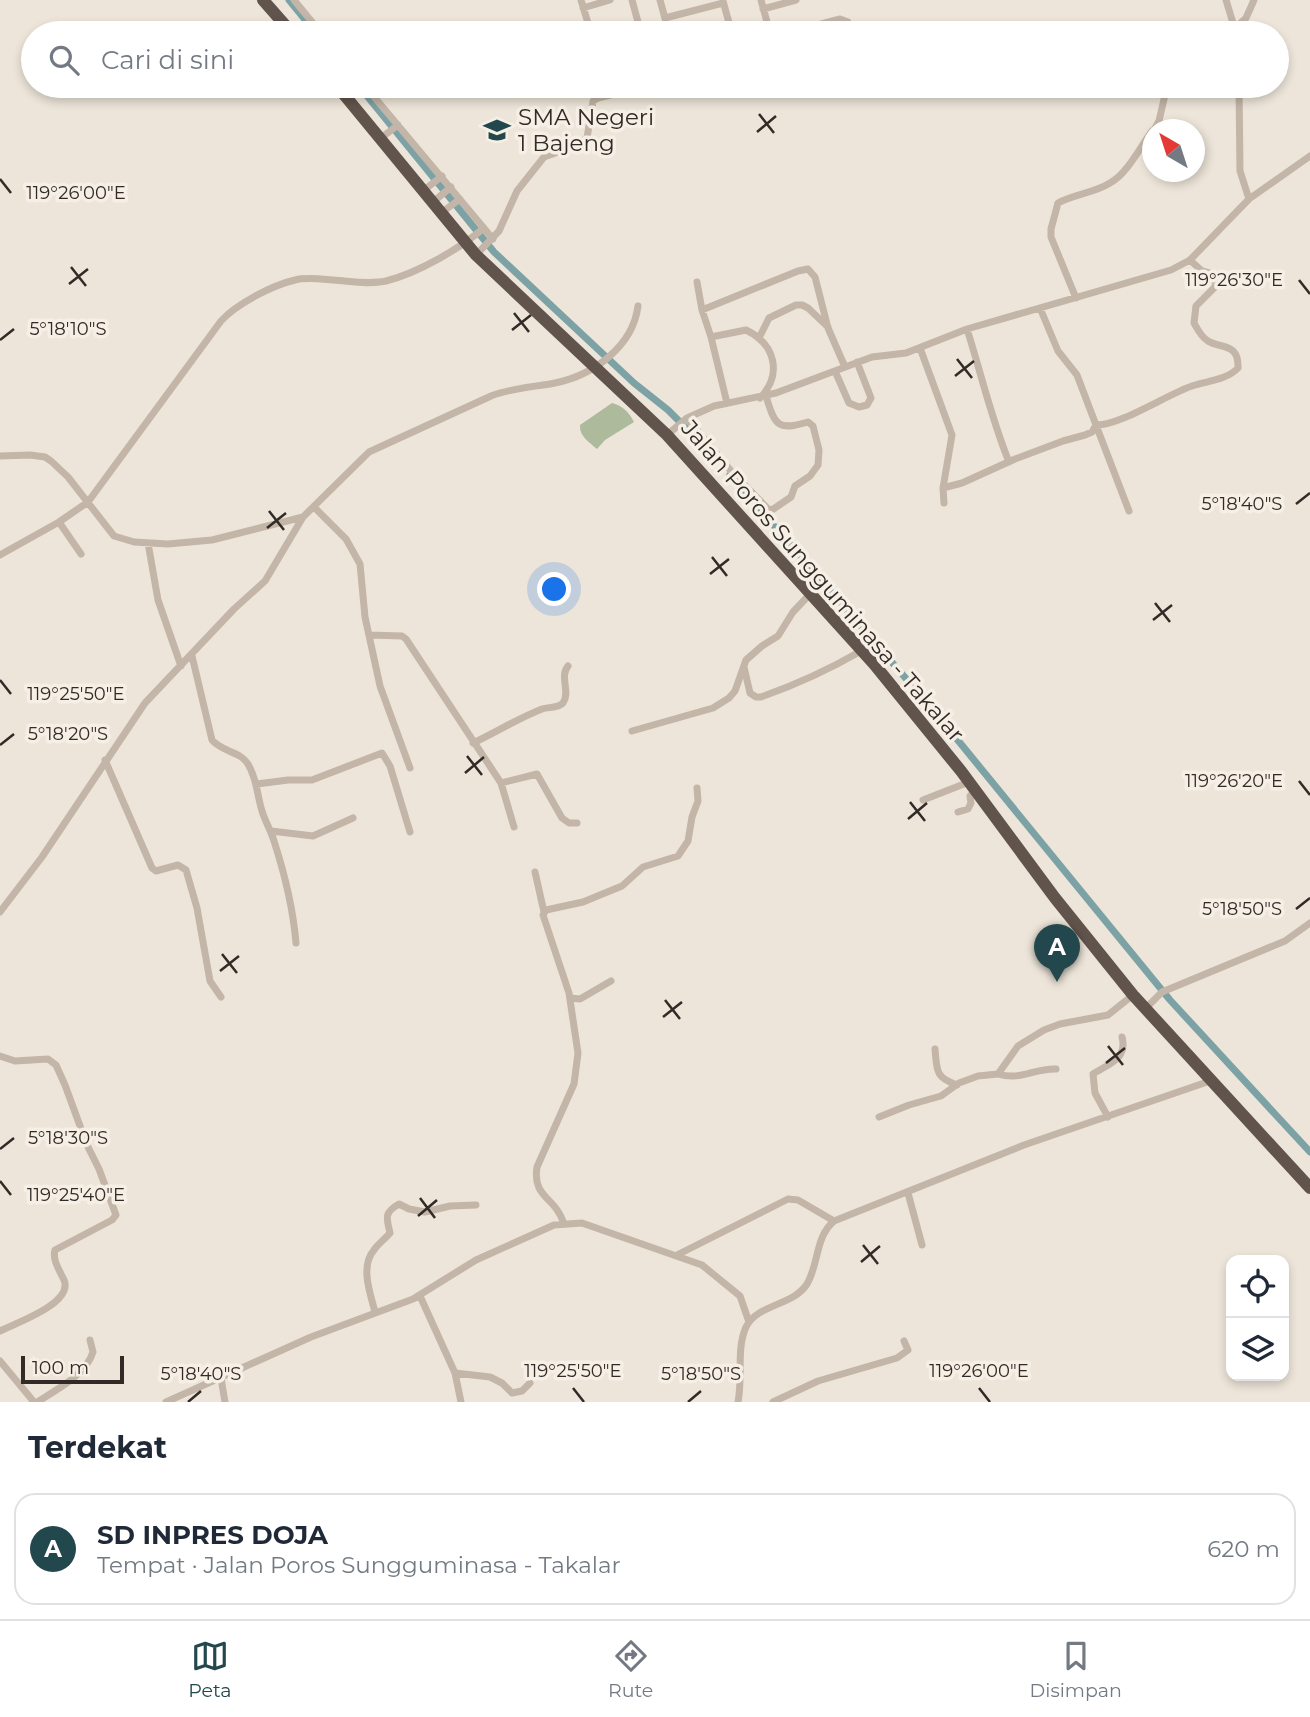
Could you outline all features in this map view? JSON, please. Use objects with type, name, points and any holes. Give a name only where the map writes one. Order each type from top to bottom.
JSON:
[{"type":"highway","points":[[263,0],[281,21]]},
{"type":"highway","name":"Jalan Poros Sungguminasa - Takalar","points":[[348,98],[384,136],[478,252],[669,432],[913,711],[1055,898],[1133,995],[1148,1006],[1210,1081],[1310,1188]]},
{"type":"street","points":[[294,0],[311,21]]},
{"type":"street","points":[[587,21],[582,4],[610,0]]},
{"type":"street","points":[[632,0],[638,21]]},
{"type":"street","points":[[660,0],[666,21]]},
{"type":"street","points":[[761,0],[767,21]]},
{"type":"street","points":[[763,9],[796,0]]},
{"type":"street","points":[[1226,0],[1233,21]]},
{"type":"street","points":[[1244,21],[1254,0]]},
{"type":"street","points":[[665,18],[723,2],[727,21]]},
{"type":"street","points":[[375,98],[492,240]]},
{"type":"street","points":[[478,252],[492,240],[514,202],[517,191],[544,157],[570,148],[587,138],[591,106],[595,100],[602,98]]},
{"type":"street","points":[[1160,119],[1165,98]]},
{"type":"street","points":[[1239,98],[1240,171],[1249,199]]},
{"type":"street","points":[[384,136],[398,125]]},
{"type":"street","points":[[1076,298],[1051,237],[1058,203],[1096,190],[1118,177],[1142,145]]},
{"type":"street","points":[[669,432],[685,419],[727,403],[763,397],[857,362],[877,356],[897,355],[967,329],[1171,270],[1190,260],[1249,199],[1310,156]]},
{"type":"street","points":[[426,189],[440,177]]},
{"type":"street","points":[[436,200],[450,188]]},
{"type":"street","points":[[445,210],[459,200]]},
{"type":"street","points":[[0,555],[59,522],[88,502],[221,321],[233,309],[295,280],[374,283],[387,281],[425,265],[483,230]]},
{"type":"street","points":[[1096,425],[1118,420],[1191,386],[1229,375],[1238,368],[1234,353],[1226,345],[1205,340],[1194,324],[1196,306],[1216,286],[1213,274],[1202,271],[1190,260]]},
{"type":"street","points":[[702,310],[805,269],[815,277],[828,328],[845,366]]},
{"type":"street","points":[[697,282],[727,403]]},
{"type":"street","points":[[758,338],[769,317],[796,305],[808,308],[828,328]]},
{"type":"street","points":[[0,912],[42,857],[151,695],[265,582],[303,517],[355,463],[374,449],[491,396],[509,390],[563,381],[597,365],[626,340],[638,306]]},
{"type":"street","points":[[1040,308],[1058,351],[1077,375],[1129,511]]},
{"type":"street","points":[[711,337],[742,329],[758,338],[771,355],[775,369],[763,397]]},
{"type":"street","points":[[967,329],[982,374],[992,417],[1009,462]]},
{"type":"street","points":[[920,348],[952,435],[943,488],[944,503]]},
{"type":"street","points":[[835,371],[849,403],[859,407],[867,405],[871,398],[857,362]]},
{"type":"street","points":[[685,419],[731,471],[772,510],[791,497],[796,485],[814,472],[820,460],[820,450],[813,426],[808,422],[793,427],[782,426],[773,418],[763,397]]},
{"type":"street","points":[[943,488],[962,483],[1063,441],[1086,435],[1092,432],[1096,425]]},
{"type":"street","points":[[0,456],[21,454],[45,457],[68,477],[114,536],[134,542],[212,540],[303,517]]},
{"type":"street","points":[[314,507],[346,538],[360,564],[365,617],[382,696],[410,768]]},
{"type":"street","points":[[59,522],[81,554]]},
{"type":"street","points":[[148,543],[158,600],[181,666]]},
{"type":"street","points":[[632,731],[713,708],[722,703],[735,691],[743,664],[762,646],[778,636],[793,612],[810,594]]},
{"type":"street","points":[[370,635],[402,636],[407,639],[501,783],[514,827]]},
{"type":"street","points":[[743,664],[750,693],[761,697],[829,669],[861,651]]},
{"type":"street","points":[[191,656],[212,740],[221,749],[241,756],[257,784],[261,810],[271,831],[290,901],[296,943]]},
{"type":"street","points":[[473,743],[542,709],[561,704],[565,692],[564,673],[568,666]]},
{"type":"street","points":[[257,784],[288,780],[307,781],[382,753],[390,766],[410,832]]},
{"type":"street","points":[[105,760],[152,869],[156,871],[178,864],[186,870],[197,908],[210,981],[221,997]]},
{"type":"street","points":[[501,783],[537,774],[562,818],[569,823],[577,823]]},
{"type":"street","points":[[923,800],[972,786],[968,809],[958,812]]},
{"type":"street","points":[[544,912],[583,902],[622,886],[643,867],[678,856],[688,841],[698,801],[697,788]]},
{"type":"street","points":[[271,831],[313,836],[353,818]]},
{"type":"street","points":[[535,872],[543,918],[570,998],[578,1053],[574,1084],[537,1167],[536,1175],[539,1190],[558,1208],[565,1224]]},
{"type":"street","points":[[1148,1006],[1162,992],[1285,941],[1310,923]]},
{"type":"street","points":[[570,998],[580,999],[611,981]]},
{"type":"street","points":[[998,1074],[1018,1046],[1044,1030],[1060,1024],[1108,1015],[1133,995]]},
{"type":"street","points":[[1108,1117],[1095,1093],[1093,1074],[1117,1060],[1123,1051],[1122,1037]]},
{"type":"street","points":[[935,1048],[941,1079],[957,1084]]},
{"type":"street","points":[[0,1056],[15,1061],[48,1059],[56,1065],[76,1109],[87,1145],[116,1216],[57,1246],[53,1256],[66,1283],[64,1294],[39,1315],[0,1331]]},
{"type":"street","points":[[879,1117],[941,1096],[957,1084],[978,1076],[998,1074],[1015,1077],[1039,1069],[1056,1069]]},
{"type":"street","points":[[738,1402],[743,1339],[749,1322],[803,1290],[814,1268],[824,1231],[834,1221],[1024,1145],[1210,1081]]},
{"type":"street","points":[[908,1193],[922,1245]]},
{"type":"street","points":[[677,1255],[788,1199],[798,1200],[834,1221]]},
{"type":"street","points":[[375,1312],[367,1279],[368,1267],[372,1251],[390,1233],[387,1213],[398,1204],[425,1212],[476,1205]]},
{"type":"street","points":[[166,1402],[302,1341],[420,1296],[476,1260],[549,1227],[565,1224],[582,1223],[702,1265],[740,1296],[749,1322]]},
{"type":"street","points":[[420,1296],[455,1373],[461,1402]]},
{"type":"street","points":[[0,1361],[36,1402],[60,1388],[86,1365],[93,1352],[90,1340]]},
{"type":"street","points":[[773,1402],[818,1381],[897,1358],[908,1350],[904,1341]]},
{"type":"street","points":[[455,1373],[490,1377],[512,1393],[522,1391],[530,1383]]},
{"type":"street","points":[[221,1378],[225,1402]]},
{"type":"green space","points":[[612,403],[625,410],[634,422],[605,440],[597,449],[583,436],[580,425]]},
{"type":"waterway","points":[[289,0],[306,21]]},
{"type":"waterway","points":[[369,98],[494,252],[634,383],[668,410],[713,455]]},
{"type":"waterway","points":[[730,475],[934,711],[1170,1000],[1310,1152]]},
{"type":"place","name":"SMA Negeri 1 Bajeng","points":[[497,130]]},
{"type":"place","name":"SD INPRES DOJA","points":[[1057,982]]}]
